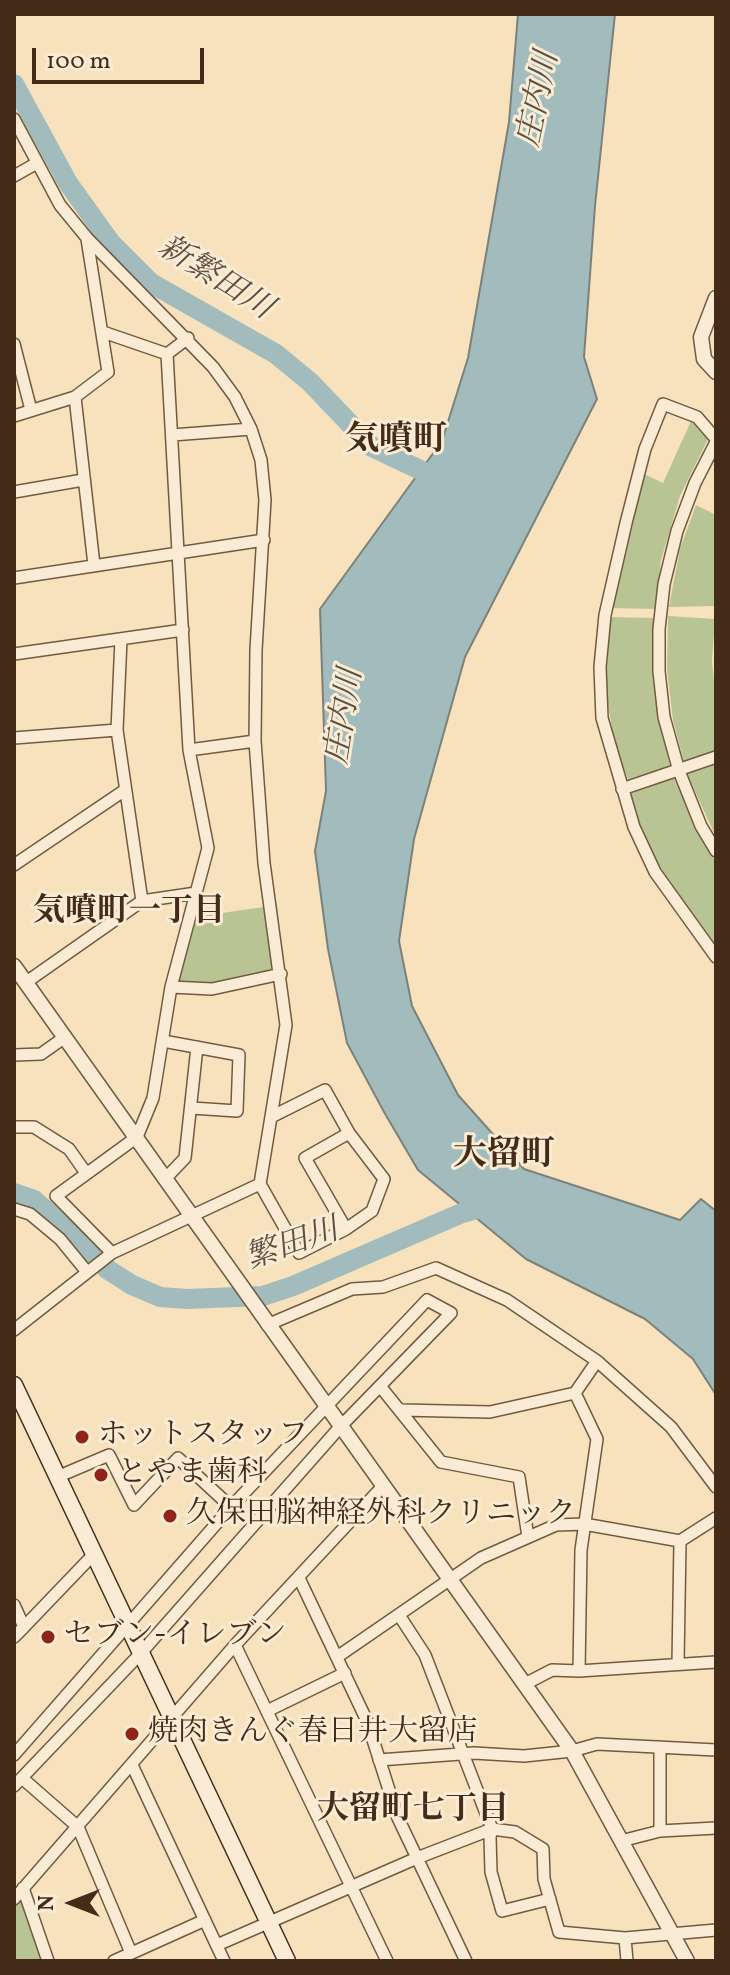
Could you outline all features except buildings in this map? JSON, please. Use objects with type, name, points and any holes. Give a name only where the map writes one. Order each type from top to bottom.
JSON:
[{"type":"main road","points":[[14,1385],[287,1961]]},
{"type":"street","points":[[14,119],[60,205],[87,238],[188,338],[235,397],[251,429],[261,460],[265,500],[256,650],[255,741],[264,863],[286,1025],[260,1184],[299,1253],[346,1229],[372,1211],[384,1179],[349,1133],[325,1090],[271,1117]]},
{"type":"street","points":[[14,176],[37,163]]},
{"type":"street","points":[[14,416],[75,397],[108,372],[87,238]]},
{"type":"street","points":[[716,298],[702,332],[701,343],[704,359],[716,372]]},
{"type":"street","points":[[103,332],[167,354]]},
{"type":"street","points":[[167,354],[188,338]]},
{"type":"street","points":[[14,344],[31,410]]},
{"type":"street","points":[[112,1253],[56,1196],[137,1137],[153,1098],[171,987],[208,848],[189,750],[167,354]]},
{"type":"street","points":[[75,397],[94,565]]},
{"type":"street","points":[[716,851],[701,826],[679,771],[664,717],[659,671],[663,599],[677,531],[695,483],[716,441],[697,417],[663,404],[645,449],[605,615],[600,667],[602,718],[634,827],[655,872],[716,957]]},
{"type":"street","points":[[172,435],[251,429]]},
{"type":"street","points":[[14,492],[83,480]]},
{"type":"street","points":[[14,578],[264,540]]},
{"type":"street","points":[[14,654],[183,630]]},
{"type":"street","points":[[121,639],[117,730],[142,901]]},
{"type":"street","points":[[14,738],[117,730]]},
{"type":"street","points":[[189,750],[255,741]]},
{"type":"street","points":[[622,789],[716,757]]},
{"type":"street","points":[[14,865],[125,790]]},
{"type":"street","points":[[25,983],[142,901],[196,893]]},
{"type":"street","points":[[14,966],[572,1751],[687,1961]]},
{"type":"street","points":[[171,987],[212,989],[281,974]]},
{"type":"street","points":[[14,1055],[41,1054],[65,1037]]},
{"type":"street","points":[[163,1041],[239,1055],[237,1111],[192,1108]]},
{"type":"street","points":[[165,1179],[185,1158],[197,1047]]},
{"type":"street","points":[[14,1127],[34,1127],[69,1149],[86,1173]]},
{"type":"street","points":[[346,1229],[305,1158],[349,1133]]},
{"type":"street","points":[[14,1330],[112,1253],[260,1184]]},
{"type":"street","points":[[14,1209],[30,1214],[60,1239],[87,1272]]},
{"type":"street","points":[[267,1325],[352,1289],[383,1287],[436,1268],[507,1300],[597,1361],[671,1427],[716,1487]]},
{"type":"street","points":[[14,1755],[231,1507],[427,1300],[451,1313],[340,1427],[140,1654],[18,1782],[78,1827],[131,1953]]},
{"type":"street","points":[[402,1410],[490,1412],[575,1393],[597,1361]]},
{"type":"street","points":[[380,1386],[441,1462],[519,1477],[528,1537]]},
{"type":"street","points":[[575,1393],[597,1439],[581,1550],[579,1671]]},
{"type":"street","points":[[57,1477],[109,1455],[134,1505],[178,1458],[231,1507]]},
{"type":"street","points":[[14,1899],[235,1645],[383,1486]]},
{"type":"street","points":[[337,1657],[481,1558],[556,1525],[584,1524],[680,1541],[716,1518]]},
{"type":"street","points":[[678,1664],[680,1541]]},
{"type":"street","points":[[14,1637],[93,1555]]},
{"type":"street","points":[[299,1578],[367,1721],[398,1818],[466,1961]]},
{"type":"street","points":[[14,1605],[24,1627]]},
{"type":"street","points":[[399,1615],[425,1655],[492,1829],[491,1872],[502,1911],[550,1899]]},
{"type":"street","points":[[235,1645],[387,1961]]},
{"type":"street","points":[[525,1684],[552,1670],[716,1662]]},
{"type":"street","points":[[267,1711],[345,1673]]},
{"type":"street","points":[[379,1760],[464,1754],[524,1756],[572,1751],[597,1744],[716,1750]]},
{"type":"street","points":[[660,1747],[660,1831]]},
{"type":"street","points":[[132,1765],[224,1961]]},
{"type":"street","points":[[621,1841],[660,1831],[716,1828]]},
{"type":"street","points":[[217,1945],[417,1858],[492,1829],[515,1832],[543,1849],[544,1879],[559,1932],[625,1938],[716,1930]]},
{"type":"street","points":[[23,1888],[48,1961]]},
{"type":"street","points":[[114,1961],[205,1920]]},
{"type":"street","points":[[625,1938],[627,1961]]},
{"type":"green space","points":[[691,421],[708,439],[680,496],[661,560],[655,609],[611,608],[642,473],[663,483]]},
{"type":"green space","points":[[696,505],[716,515],[715,606],[669,607],[680,549]]},
{"type":"green space","points":[[668,616],[715,619],[712,661],[716,752],[684,762],[673,720],[667,670]]},
{"type":"green space","points":[[609,617],[654,618],[656,694],[670,766],[628,779],[615,746],[606,693]]},
{"type":"green space","points":[[716,764],[716,837],[687,774]]},
{"type":"green space","points":[[674,778],[716,862],[716,951],[665,879],[643,839],[630,794]]},
{"type":"green space","points":[[264,907],[275,968],[272,973],[219,986],[181,984],[178,980],[194,917]]},
{"type":"green space","points":[[18,1902],[23,1902],[44,1961],[14,1961],[14,1907]]},
{"type":"water","name":"庄内川","points":[[518,14],[615,14],[595,206],[584,357],[597,399],[465,657],[414,839],[399,941],[412,1006],[458,1095],[524,1169],[680,1220],[701,1199],[716,1211],[716,1395],[693,1359],[645,1319],[526,1259],[418,1170],[347,1043],[328,949],[315,851],[326,791],[320,609],[442,441],[468,358],[509,122]]},
{"type":"waterway","name":"新繁田川","points":[[14,84],[68,183],[111,243],[151,283],[276,354],[310,382],[372,447],[433,476]]},
{"type":"waterway","name":"繁田川","points":[[14,1193],[34,1200],[107,1269],[132,1285],[160,1297],[187,1299],[263,1296],[462,1213],[491,1205]]},
{"type":"place","name":"ホットスタッフ","points":[[82,1437]]},
{"type":"place","name":"とやま歯科","points":[[101,1475]]},
{"type":"place","name":"久保田脳神経外科クリニック","points":[[170,1516]]},
{"type":"place","name":"セブン-イレブン","points":[[48,1637]]},
{"type":"place","name":"焼肉きんぐ春日井大留店","points":[[132,1734]]},
{"type":"district","name":"気噴町","points":[[396,443]]},
{"type":"district","name":"気噴町一丁目","points":[[129,914]]},
{"type":"district","name":"大留町","points":[[504,1158]]},
{"type":"district","name":"大留町七丁目","points":[[413,1812]]}]
